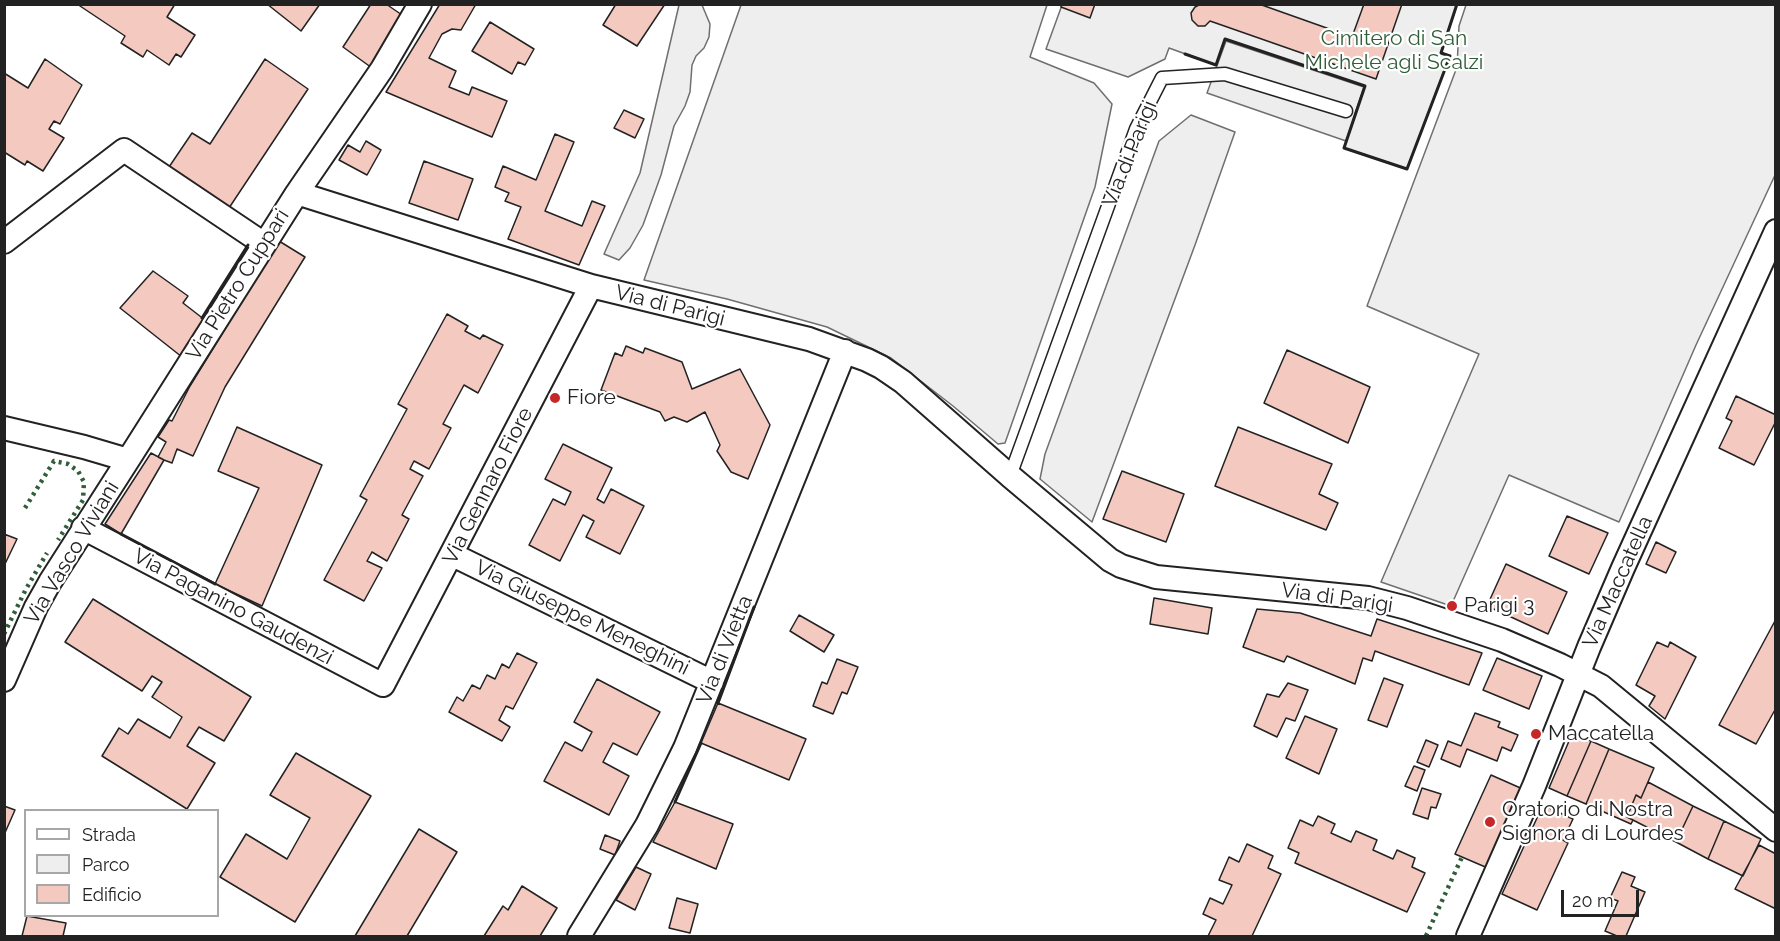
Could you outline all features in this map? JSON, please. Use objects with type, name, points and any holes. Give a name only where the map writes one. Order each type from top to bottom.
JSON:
[{"type":"street","name":"Via Pietro Cuppari","points":[[128,460],[297,193],[382,69],[420,4]]},
{"type":"street","points":[[4,242],[124,150],[264,244]]},
{"type":"street","name":"Via di Parigi","points":[[297,193],[591,286],[809,339],[845,351],[881,367],[897,378],[1110,560],[1131,570],[1155,577],[1368,598],[1472,628],[1554,662],[1601,686],[1776,830]]},
{"type":"street","name":"Via Maccatella","points":[[1468,936],[1534,786],[1623,568],[1776,231]]},
{"type":"street","name":"Via Gennaro Fiore","points":[[383,685],[453,555],[591,286]]},
{"type":"street","name":"Via di Vietta","points":[[579,936],[648,825],[685,748],[845,351]]},
{"type":"street","points":[[4,428],[128,460]]},
{"type":"street","name":"Via Vasco Viviani","points":[[4,680],[36,607],[83,528],[128,460]]},
{"type":"street","name":"Via Paganino Gaudenzi","points":[[83,528],[383,685]]},
{"type":"street","name":"Via Giuseppe Meneghini","points":[[453,555],[712,682]]},
{"type":"lane","name":"Via di Parigi","points":[[1010,476],[1136,129],[1162,78],[1225,74],[1346,111]]},
{"type":"green space","points":[[679,5],[702,5],[710,24],[709,37],[692,65],[690,92],[674,126],[661,175],[643,225],[630,248],[619,260],[604,254],[640,173]]},
{"type":"green space","points":[[741,5],[1047,5],[1030,57],[1094,83],[1112,104],[1095,187],[1005,443],[998,444],[891,358],[827,327],[727,299],[644,280]]},
{"type":"green space","name":"Cimitero di San Michele agli Scalzi","points":[[1062,5],[1457,5],[1441,52],[1450,56],[1407,169],[1344,148],[1365,86],[1225,39],[1216,65],[1169,48],[1165,59],[1128,77],[1046,49]]},
{"type":"green space","points":[[1466,5],[1775,5],[1776,173],[1696,345],[1619,522],[1509,475],[1451,606],[1381,582],[1479,354],[1367,306],[1457,67],[1459,26]]},
{"type":"green space","points":[[1191,115],[1235,132],[1092,522],[1040,479],[1045,454],[1159,141]]},
{"type":"shaded area","points":[[1226,41],[1364,87],[1346,141],[1207,93]]},
{"type":"building","points":[[77,4],[175,4],[167,17],[195,35],[181,57],[176,54],[169,65],[147,50],[143,57],[121,43],[125,36]]},
{"type":"building","points":[[267,4],[320,4],[301,31]]},
{"type":"building","points":[[371,4],[386,4],[405,17],[372,68],[343,47]]},
{"type":"building","points":[[440,4],[476,4],[461,30],[452,29],[442,34],[429,58],[456,71],[449,87],[469,95],[472,87],[507,101],[492,137],[386,92]]},
{"type":"building","points":[[616,4],[665,4],[637,46],[603,25]]},
{"type":"building","points":[[1062,4],[1095,4],[1090,18],[1061,7]]},
{"type":"building","points":[[1201,4],[1259,4],[1352,37],[1364,4],[1402,4],[1376,79],[1210,21],[1205,26],[1198,26],[1192,20],[1191,13]]},
{"type":"building","points":[[490,22],[534,49],[525,65],[518,62],[512,74],[472,51]]},
{"type":"building","points":[[45,59],[82,85],[60,124],[54,121],[49,129],[64,138],[43,171],[27,161],[25,165],[4,152],[4,73],[28,88]]},
{"type":"building","points":[[265,59],[308,89],[227,211],[167,170],[192,133],[210,144]]},
{"type":"building","points":[[624,110],[644,119],[635,138],[614,128]]},
{"type":"building","points":[[555,134],[574,142],[545,211],[582,226],[592,201],[605,206],[579,265],[508,239],[521,207],[505,201],[509,193],[495,187],[503,166],[536,180]]},
{"type":"building","points":[[366,141],[381,150],[367,175],[339,160],[348,145],[360,152]]},
{"type":"building","points":[[424,161],[473,179],[458,220],[409,203]]},
{"type":"building","points":[[279,241],[305,257],[225,387],[193,456],[177,449],[172,463],[158,457],[166,442],[158,437],[169,420],[172,421],[190,386]]},
{"type":"building","points":[[153,271],[188,296],[183,303],[205,320],[182,357],[120,308]]},
{"type":"building","points":[[447,314],[468,326],[465,331],[480,339],[483,335],[503,345],[478,393],[464,385],[443,424],[451,428],[429,469],[414,461],[410,469],[423,476],[402,515],[409,519],[387,561],[372,552],[367,561],[382,568],[364,601],[324,580],[367,500],[360,496],[407,409],[398,404]]},
{"type":"building","points":[[626,346],[643,353],[645,348],[682,362],[692,389],[740,369],[770,425],[748,479],[731,472],[717,451],[720,445],[705,412],[687,422],[674,417],[665,421],[660,412],[601,390],[615,353],[622,356]]},
{"type":"building","points":[[1287,350],[1370,387],[1348,443],[1264,403]]},
{"type":"building","points":[[1736,396],[1776,415],[1776,421],[1754,465],[1719,448],[1732,421],[1726,418]]},
{"type":"building","points":[[237,427],[322,465],[262,606],[215,584],[259,488],[218,471]]},
{"type":"building","points":[[1238,427],[1332,464],[1319,494],[1338,503],[1326,530],[1215,486]]},
{"type":"building","points":[[563,444],[612,468],[597,499],[604,503],[611,489],[644,506],[620,554],[586,537],[594,521],[583,515],[560,561],[529,545],[553,499],[565,505],[571,492],[545,479]]},
{"type":"building","points":[[151,453],[164,460],[121,534],[105,524]]},
{"type":"building","points":[[1122,471],[1184,494],[1166,542],[1103,519]]},
{"type":"building","points":[[1567,516],[1608,533],[1589,574],[1549,556]]},
{"type":"building","points":[[4,534],[17,539],[4,566]]},
{"type":"building","points":[[1656,542],[1676,552],[1666,573],[1646,564]]},
{"type":"building","points":[[1506,564],[1567,592],[1548,634],[1487,606]]},
{"type":"building","points":[[1154,598],[1212,608],[1208,634],[1150,624]]},
{"type":"building","points":[[93,599],[251,697],[224,741],[199,727],[187,746],[215,763],[187,809],[102,756],[119,728],[128,734],[138,719],[170,738],[182,717],[152,697],[162,682],[152,676],[142,691],[65,642]]},
{"type":"building","points":[[1257,609],[1300,613],[1371,636],[1377,619],[1482,653],[1469,685],[1375,651],[1372,661],[1363,658],[1355,684],[1287,656],[1284,662],[1243,647]]},
{"type":"building","points":[[799,615],[834,635],[824,652],[790,631]]},
{"type":"building","points":[[1776,619],[1776,708],[1756,744],[1719,725]]},
{"type":"building","points":[[1657,642],[1668,647],[1670,642],[1696,657],[1665,719],[1649,706],[1655,696],[1636,685]]},
{"type":"building","points":[[517,653],[537,663],[513,709],[506,706],[499,720],[510,727],[502,741],[449,712],[457,697],[463,701],[472,685],[480,689],[487,675],[495,679],[502,664],[509,668]]},
{"type":"building","points":[[1497,658],[1542,676],[1529,709],[1483,690]]},
{"type":"building","points":[[837,659],[858,667],[847,694],[842,692],[833,714],[813,706],[822,682],[827,684]]},
{"type":"building","points":[[1384,678],[1403,685],[1387,727],[1368,720]]},
{"type":"building","points":[[597,679],[660,712],[637,755],[613,743],[603,762],[629,776],[609,815],[544,781],[565,742],[582,751],[592,732],[574,722]]},
{"type":"building","points":[[1288,683],[1308,690],[1295,721],[1286,718],[1277,737],[1254,726],[1267,694],[1279,697]]},
{"type":"building","points":[[718,703],[806,739],[789,780],[701,743]]},
{"type":"building","points":[[1475,713],[1500,722],[1498,727],[1518,735],[1511,751],[1502,747],[1497,761],[1467,749],[1460,767],[1441,759],[1448,741],[1461,746]]},
{"type":"building","points":[[1305,716],[1337,729],[1319,774],[1286,758]]},
{"type":"building","points":[[1572,734],[1591,741],[1567,796],[1549,788]]},
{"type":"building","points":[[1426,740],[1438,745],[1429,767],[1417,762]]},
{"type":"building","points":[[1591,741],[1609,749],[1586,804],[1567,796]]},
{"type":"building","points":[[1609,749],[1654,768],[1641,798],[1636,795],[1627,817],[1633,820],[1631,824],[1586,804]]},
{"type":"building","points":[[296,753],[371,796],[295,922],[220,877],[246,834],[287,859],[310,818],[270,795]]},
{"type":"building","points":[[1414,766],[1425,770],[1417,791],[1405,786]]},
{"type":"building","name":"Oratorio di Nostra Signora di Lourdes","points":[[1491,775],[1525,790],[1490,869],[1455,854]]},
{"type":"building","points":[[1648,782],[1693,806],[1676,842],[1627,817],[1636,795],[1641,798]]},
{"type":"building","points":[[1422,788],[1441,794],[1436,808],[1431,807],[1428,819],[1413,814]]},
{"type":"building","points":[[675,802],[733,824],[716,869],[653,842]]},
{"type":"building","points":[[1543,805],[1573,819],[1563,840],[1568,843],[1537,910],[1502,894]]},
{"type":"building","points":[[4,806],[15,810],[4,835]]},
{"type":"building","points":[[1693,806],[1724,821],[1708,859],[1676,842]]},
{"type":"building","points":[[1318,816],[1335,824],[1331,833],[1351,842],[1356,831],[1377,840],[1373,850],[1393,859],[1397,850],[1415,858],[1412,867],[1425,873],[1407,912],[1295,863],[1299,853],[1288,848],[1300,820],[1313,826]]},
{"type":"building","points":[[1724,821],[1761,839],[1743,876],[1708,859]]},
{"type":"building","points":[[419,829],[457,852],[407,936],[355,936]]},
{"type":"building","points":[[605,835],[620,841],[615,855],[600,849]]},
{"type":"building","points":[[1247,844],[1273,856],[1268,868],[1281,874],[1252,936],[1208,936],[1216,920],[1203,914],[1210,898],[1223,904],[1232,885],[1219,880],[1229,857],[1239,862]]},
{"type":"building","points":[[1759,845],[1776,854],[1776,909],[1735,889]]},
{"type":"building","points":[[636,867],[651,874],[635,910],[616,900]]},
{"type":"building","points":[[1622,872],[1635,877],[1631,886],[1645,892],[1626,936],[1617,936],[1605,931],[1618,901],[1610,898]]},
{"type":"building","points":[[522,886],[557,908],[540,936],[484,936],[503,906],[508,910]]},
{"type":"building","points":[[677,898],[698,904],[690,933],[669,928]]},
{"type":"building","points":[[27,917],[66,923],[63,936],[22,936]]},
{"type":"hedge","points":[[25,508],[54,461],[68,464],[78,471],[84,482],[83,500],[58,540]]},
{"type":"hedge","points":[[4,634],[47,553]]},
{"type":"hedge","points":[[1426,936],[1462,857]]},
{"type":"wall","points":[[1185,54],[1216,65],[1225,39],[1365,86],[1344,148],[1407,169],[1450,56],[1441,53],[1457,4]]},
{"type":"wall","points":[[202,318],[248,245]]},
{"type":"wall","points":[[121,534],[215,584]]},
{"type":"wall","points":[[718,703],[754,607]]},
{"type":"wall","points":[[675,802],[701,743]]},
{"type":"place","name":"Fiore","points":[[555,398]]},
{"type":"place","name":"Parigi 3","points":[[1452,606]]},
{"type":"place","name":"Maccatella","points":[[1536,734]]},
{"type":"place","name":"Oratorio di Nostra Signora di Lourdes","points":[[1490,822]]}]
